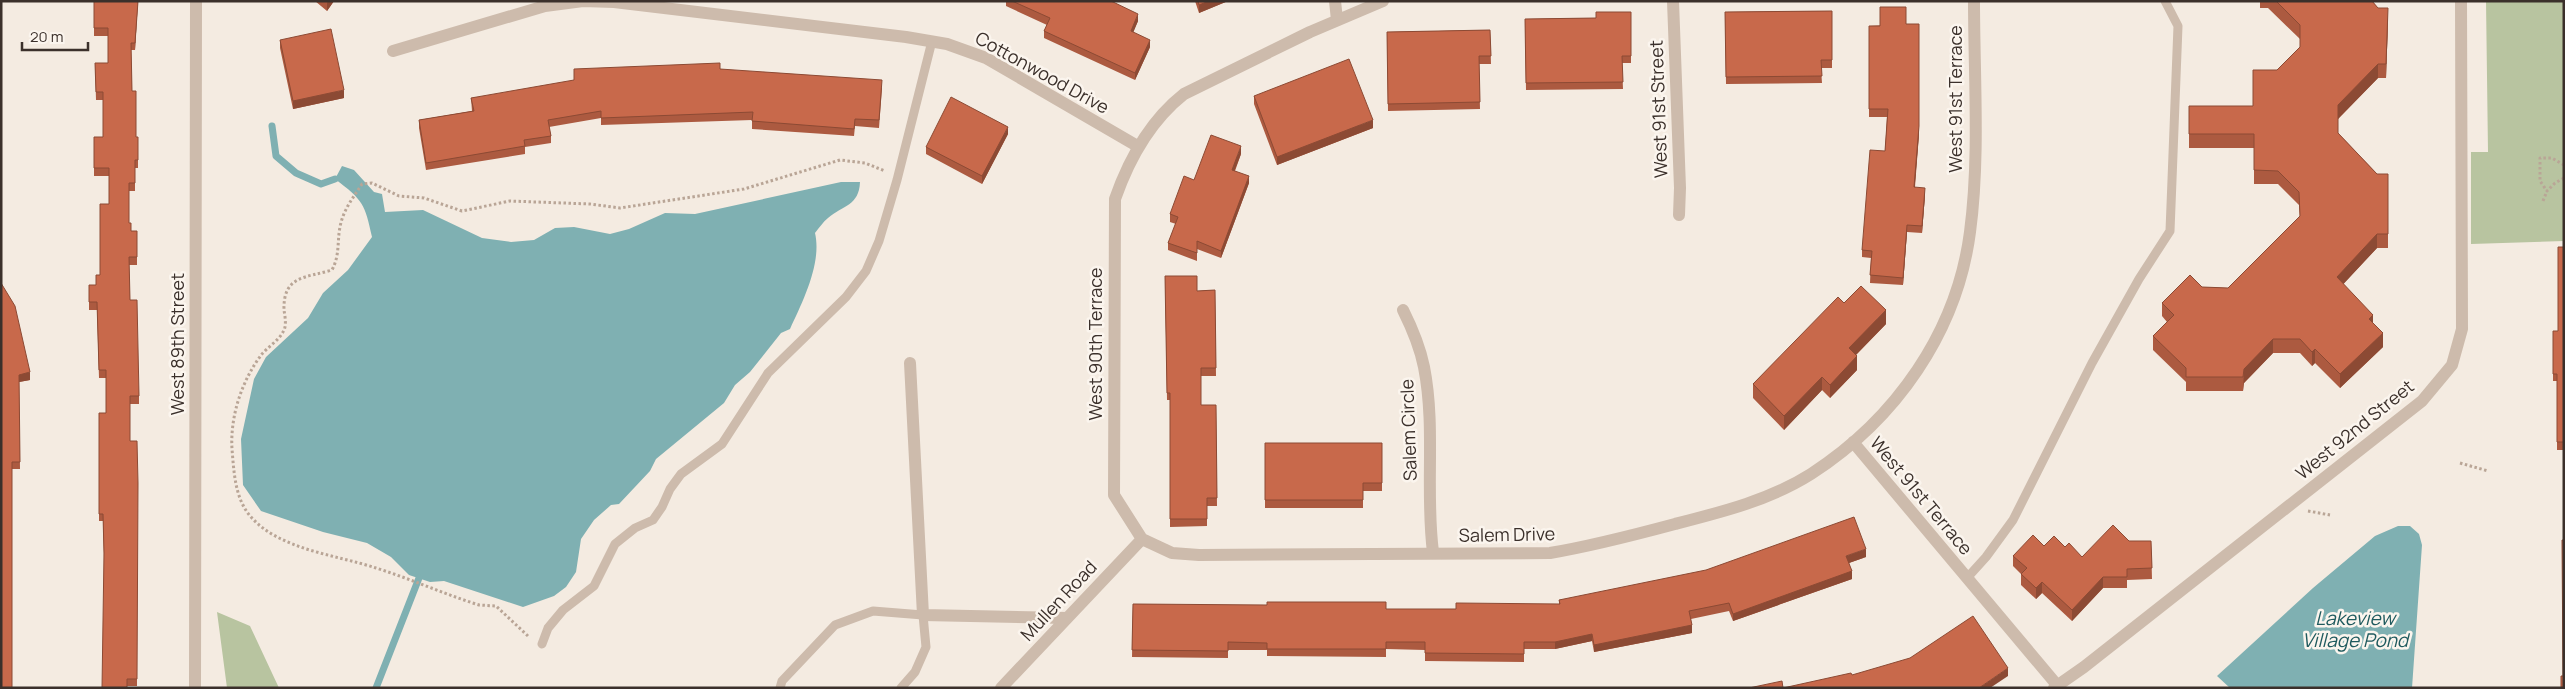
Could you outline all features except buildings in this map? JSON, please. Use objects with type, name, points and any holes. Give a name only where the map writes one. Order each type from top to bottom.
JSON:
[{"type":"street","name":"West 89th Street","points":[[195,688],[196,1]]},
{"type":"street","name":"Cottonwood Drive","points":[[393,50],[545,6],[583,1],[614,2],[932,41],[967,50],[986,58],[1139,147]]},
{"type":"street","points":[[1335,1],[1337,20]]},
{"type":"street","name":"West 90th Terrace","points":[[1142,539],[1114,495],[1115,199],[1124,175],[1139,147],[1166,108],[1184,94],[1337,20],[1382,1]]},
{"type":"street","name":"West 91st Street","points":[[1673,1],[1680,188],[1679,215]]},
{"type":"street","name":"West 91st Terrace","points":[[1974,1],[1974,162],[1970,232],[1958,286],[1949,311],[1927,355],[1895,402],[1879,420],[1853,442],[2055,686]]},
{"type":"street","name":"West 92nd Street","points":[[2055,686],[2099,655],[2422,401],[2452,366],[2462,329],[2461,1]]},
{"type":"street","name":"Salem Circle","points":[[1403,310],[1416,336],[1424,367],[1428,401],[1428,518],[1433,552]]},
{"type":"street","points":[[910,363],[923,615],[1067,618]]},
{"type":"street","name":"Salem Drive","points":[[1142,539],[1172,553],[1200,555],[1385,555],[1433,552],[1466,555],[1550,553],[1592,546],[1753,502],[1811,474],[1853,442]]},
{"type":"street","name":"Mullen Road","points":[[1001,688],[1142,539]]},
{"type":"lane","points":[[1967,578],[1986,557],[2014,520],[2092,363],[2139,279],[2170,231],[2178,26],[2165,1]]},
{"type":"lane","points":[[542,644],[548,628],[563,610],[594,586],[615,544],[635,528],[654,520],[670,489],[681,474],[722,444],[768,373],[846,297],[866,271],[879,241],[898,180],[932,41]]},
{"type":"lane","points":[[780,688],[782,682],[836,625],[873,611],[923,615],[926,647],[915,672],[901,688]]},
{"type":"path","points":[[2548,191],[2540,181],[2540,158],[2552,158],[2564,165]]},
{"type":"path","points":[[542,644],[526,635],[496,606],[480,605],[397,575],[298,546],[266,530],[251,517],[239,496],[234,472],[232,441],[242,386],[255,364],[283,334],[285,326],[284,296],[291,283],[307,276],[332,270],[338,259],[339,228],[344,209],[362,184],[372,183],[398,196],[424,198],[462,210],[510,201],[590,204],[620,208],[735,191],[840,160],[865,163],[885,171],[898,180]]},
{"type":"path","points":[[2543,201],[2555,183],[2564,178]]},
{"type":"path","points":[[2460,463],[2488,471]]},
{"type":"path","points":[[2307,511],[2330,515]]},
{"type":"green space","points":[[2486,1],[2564,1],[2564,241],[2471,244],[2471,152],[2488,152]]},
{"type":"green space","points":[[217,612],[250,626],[279,688],[227,688]]},
{"type":"water","points":[[342,166],[354,170],[374,192],[382,194],[385,212],[423,210],[482,238],[511,242],[534,240],[555,228],[574,227],[610,234],[629,229],[665,213],[695,214],[841,182],[860,182],[857,196],[853,201],[828,218],[815,233],[816,257],[814,269],[790,329],[781,333],[750,372],[735,385],[724,403],[656,459],[650,471],[619,504],[611,505],[594,520],[581,539],[576,572],[566,587],[554,596],[523,607],[444,581],[430,582],[409,575],[391,557],[367,543],[323,532],[261,511],[243,485],[241,439],[254,379],[266,357],[308,318],[323,293],[348,270],[372,237],[365,210],[361,203],[352,192],[335,179]]},
{"type":"water","name":"Lakeview Village Pond","points":[[2398,526],[2410,526],[2419,534],[2422,545],[2412,688],[2230,688],[2217,676],[2313,588],[2375,536]]},
{"type":"waterway","points":[[272,126],[276,156],[296,173],[321,184],[335,179]]},
{"type":"waterway","points":[[376,688],[419,578]]}]
